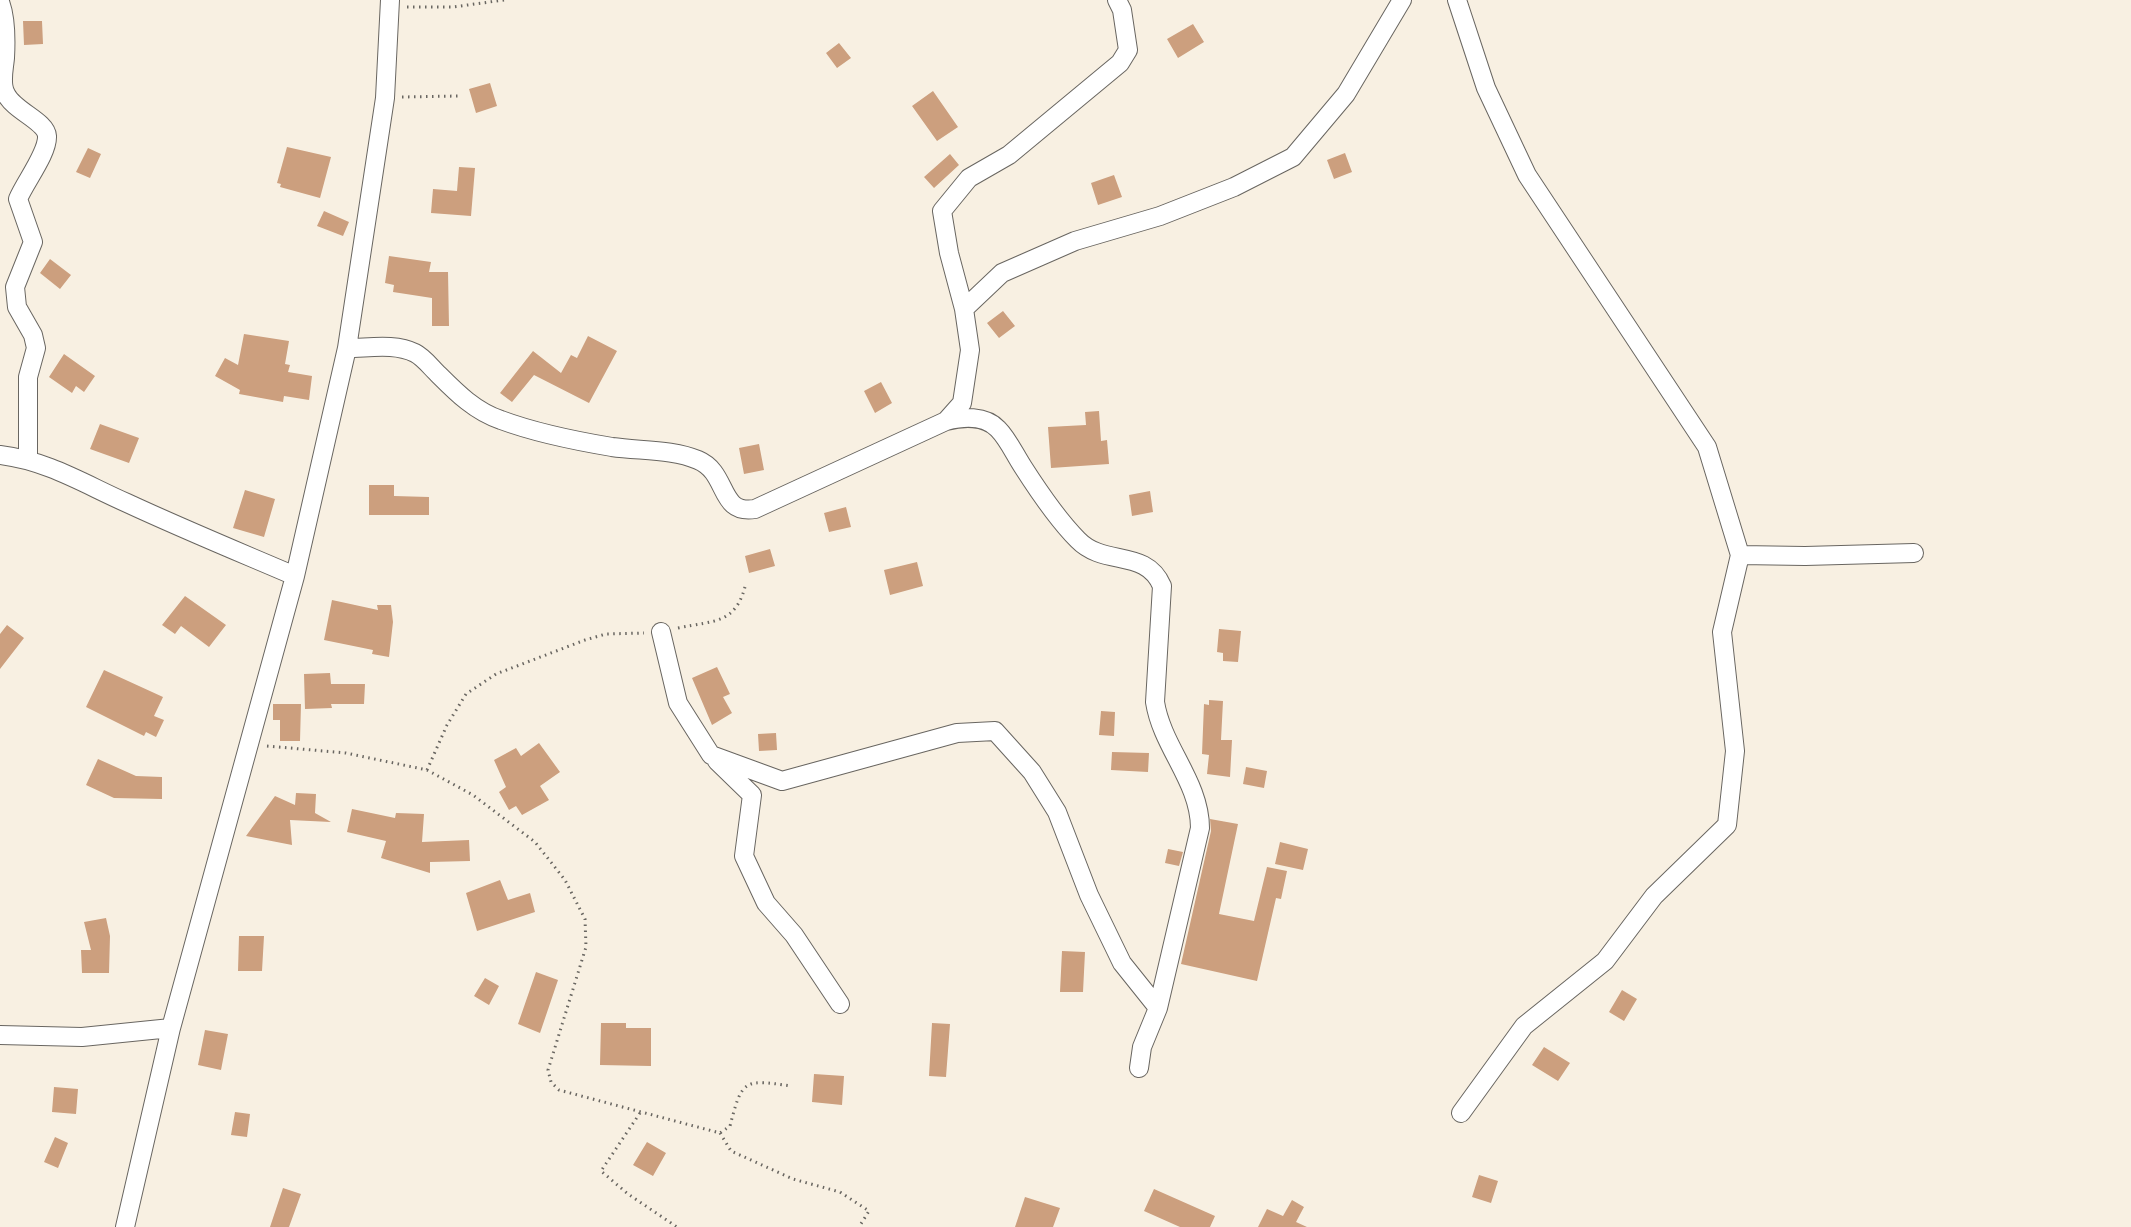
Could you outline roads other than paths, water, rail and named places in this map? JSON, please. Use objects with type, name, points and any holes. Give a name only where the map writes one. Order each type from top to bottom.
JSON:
[{"type":"street","points":[[946,421],[962,403],[970,350],[964,309],[949,253],[942,211],[969,178],[1009,155],[1120,63],[1128,50],[1122,10],[1116,0]]},
{"type":"street","points":[[964,309],[1002,273],[1074,241],[1160,216],[1223,191],[1293,158],[1346,94],[1402,0]]},
{"type":"street","points":[[1457,0],[1486,88],[1527,175],[1707,447],[1740,555],[1722,632],[1735,751],[1727,825],[1654,896],[1605,961],[1524,1026],[1461,1113]]},
{"type":"street","points":[[0,2],[3,11],[5,44],[4,92],[13,106],[35,119],[45,129],[47,136],[40,158],[18,199],[33,242],[15,286],[17,307],[33,335],[36,348],[28,377],[28,458]]},
{"type":"street","points":[[125,1227],[171,1028],[295,576],[347,348],[385,98],[390,4]]},
{"type":"street","points":[[347,348],[397,347],[417,354],[462,398],[480,411],[524,428],[612,447],[691,457],[705,463],[715,472],[733,506],[742,511],[755,509],[946,421],[962,417],[980,420],[998,428],[1035,486],[1078,541],[1093,552],[1147,564],[1157,574],[1162,586],[1155,702],[1158,718],[1195,794],[1200,810],[1200,828],[1158,1008],[1142,1047],[1139,1068]]},
{"type":"street","points":[[0,455],[28,458],[63,471],[127,504],[295,576]]},
{"type":"street","points":[[1740,555],[1914,553]]},
{"type":"street","points":[[661,632],[678,703],[711,756],[752,795],[744,856],[766,903],[794,935],[840,1004]]},
{"type":"street","points":[[711,756],[782,781],[957,733],[995,731],[1032,772],[1057,812],[1089,895],[1122,963],[1158,1008]]},
{"type":"street","points":[[0,1035],[82,1037],[171,1028]]}]
